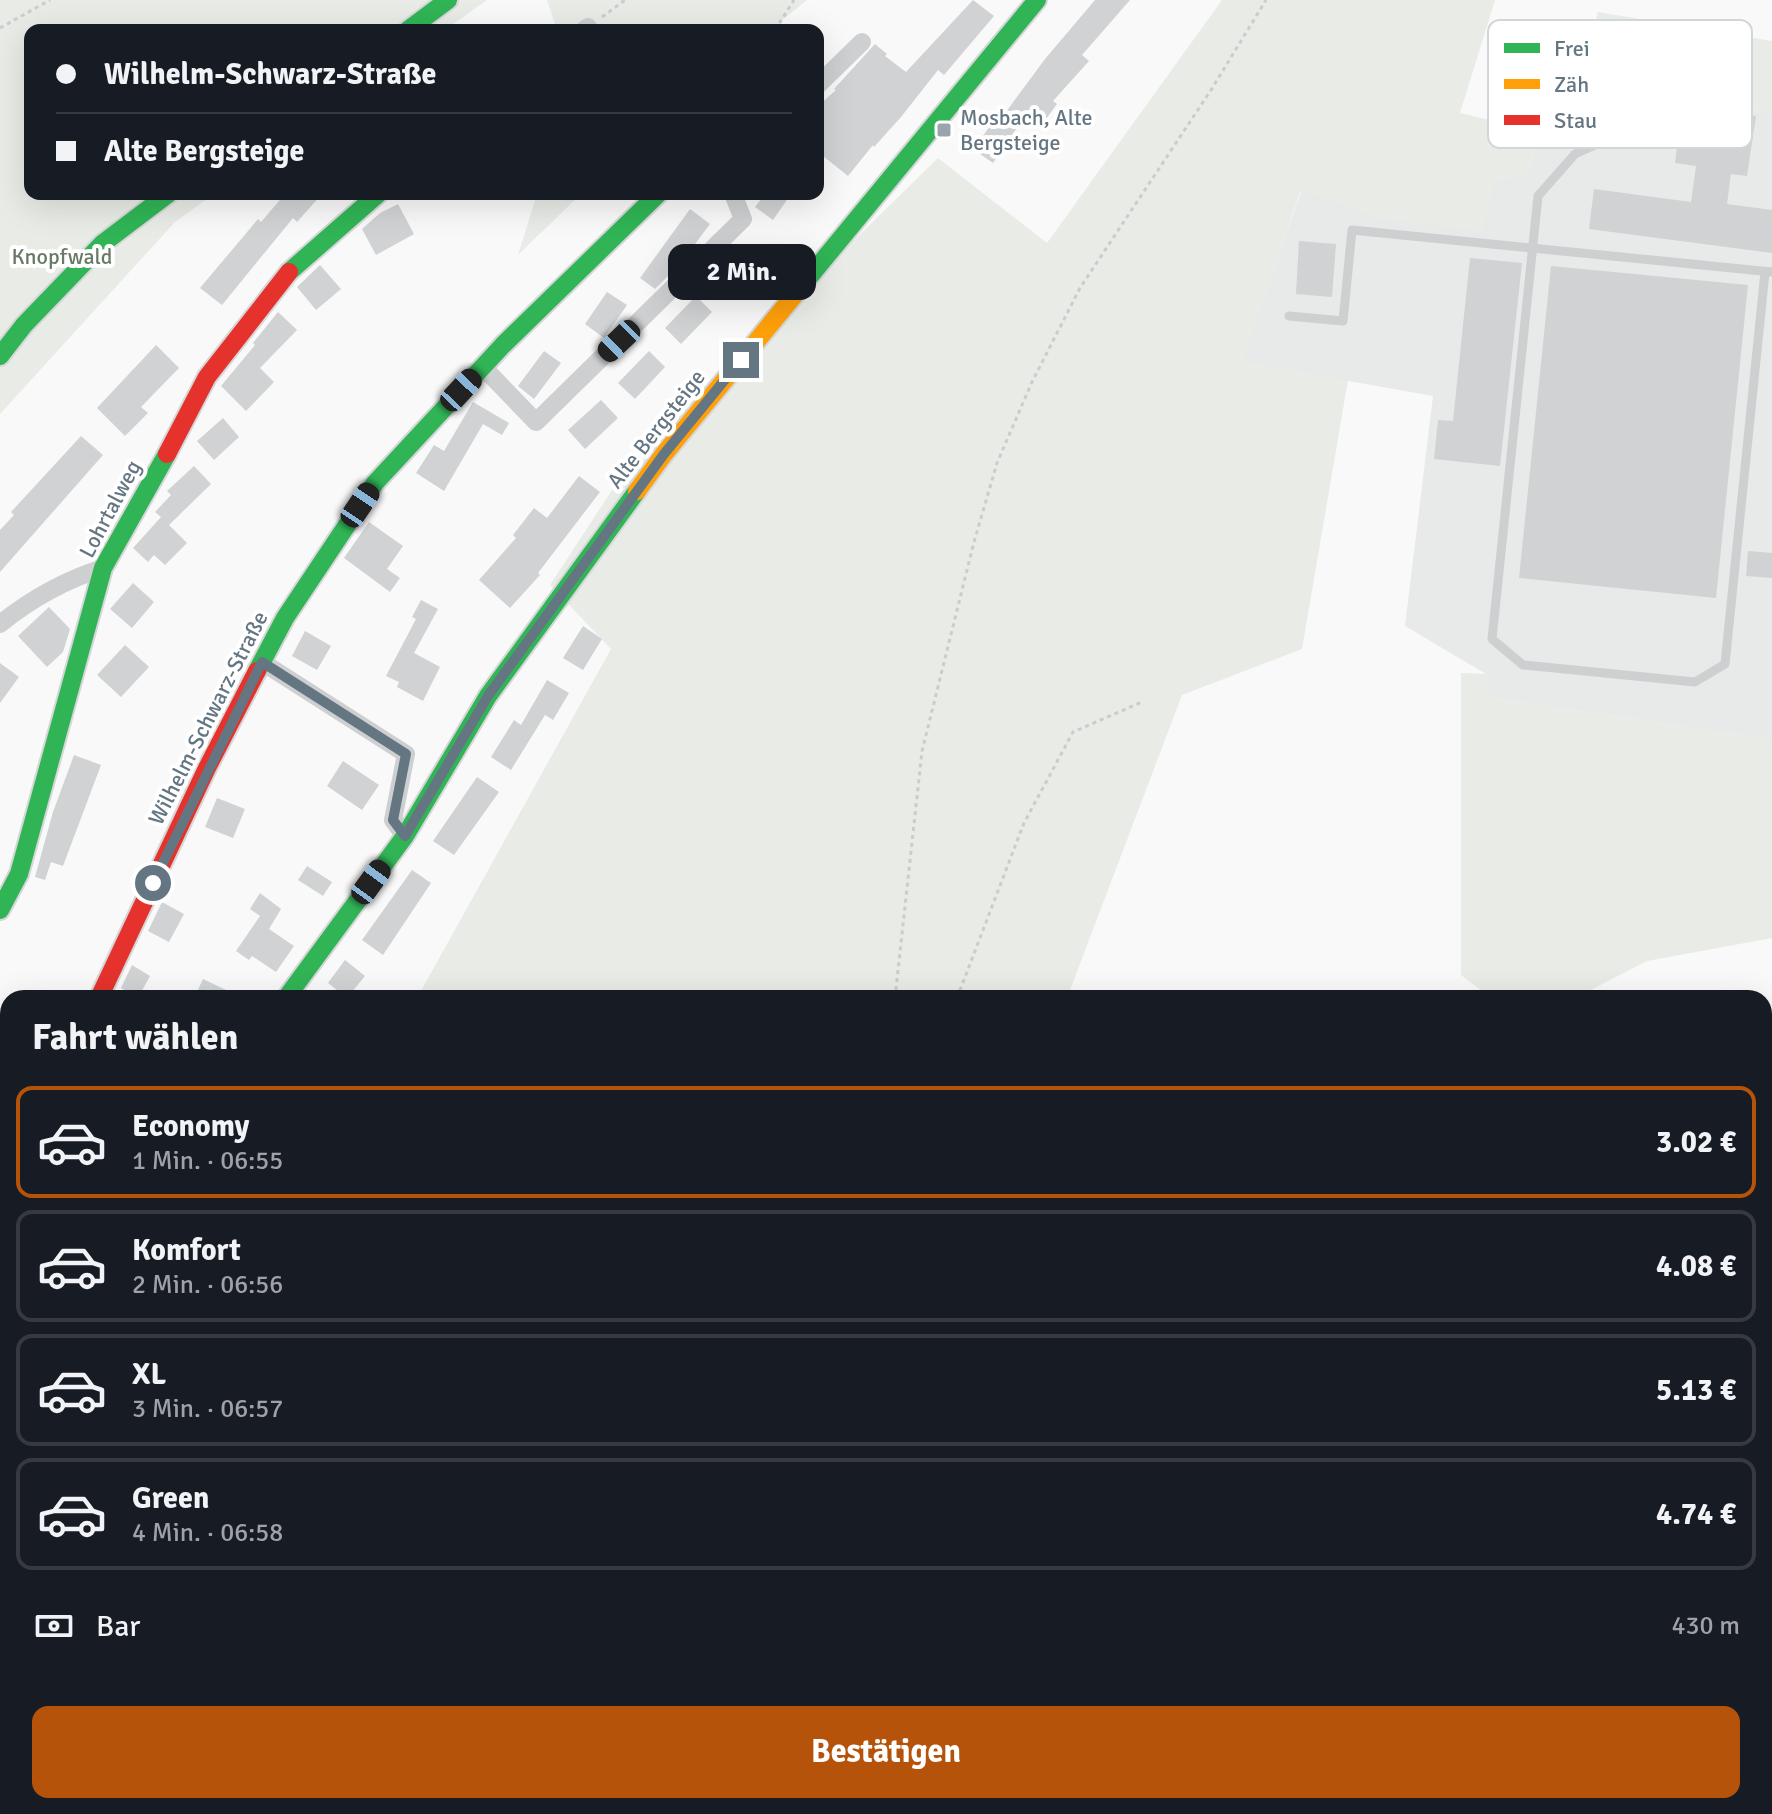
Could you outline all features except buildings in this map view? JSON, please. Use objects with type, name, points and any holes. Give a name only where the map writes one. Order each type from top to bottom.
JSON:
[{"type":"street","points":[[416,24],[448,0]]},
{"type":"street","name":"Alte Bergsteige","points":[[292,990],[405,836],[488,696],[664,454],[1037,0]]},
{"type":"street","points":[[824,79],[862,42]]},
{"type":"street","points":[[0,356],[24,325],[102,244],[160,200]]},
{"type":"street","name":"Lohrtalweg","points":[[0,910],[19,874],[103,568],[157,474],[207,377],[290,270],[371,200]]},
{"type":"street","name":"Wilhelm-Schwarz-Straße","points":[[103,990],[207,768],[285,618],[375,483],[483,367],[652,200]]},
{"type":"street","points":[[483,367],[536,422],[743,219],[735,200]]},
{"type":"street","points":[[0,624],[28,602],[103,568]]},
{"type":"street","points":[[262,662],[406,754],[393,820],[405,836]]},
{"type":"lane","points":[[1289,316],[1343,321],[1352,230],[1533,248],[1768,272],[1725,664],[1695,682],[1523,665],[1492,639],[1533,248],[1538,196],[1575,154],[1588,148]]},
{"type":"path","points":[[0,28],[50,0]]},
{"type":"path","points":[[592,24],[625,0]]},
{"type":"path","points":[[779,24],[794,0]]},
{"type":"path","points":[[896,990],[922,751],[997,463],[1032,382],[1080,288],[1211,90],[1266,0]]},
{"type":"path","points":[[960,990],[1024,823],[1073,732],[1142,702]]},
{"type":"shaded area","points":[[1752,110],[1772,113],[1772,740],[1486,697],[1486,674],[1405,626],[1433,396],[1242,362],[1302,189],[1385,219],[1528,171],[1535,148],[1752,148]]},
{"type":"green space","name":"Knopfwald","points":[[0,0],[487,0],[453,24],[24,24],[24,200],[206,200],[175,222],[0,414]]},
{"type":"green space","points":[[547,0],[807,0],[777,24],[555,24]]},
{"type":"green space","points":[[1222,0],[1495,0],[1460,113],[1488,120],[1488,148],[1535,148],[1528,171],[1494,183],[1483,232],[1385,219],[1301,190],[1243,362],[1348,380],[1302,649],[1182,695],[1070,990],[421,990],[611,649],[550,585],[635,455],[938,158],[1047,243]]},
{"type":"green space","points":[[1598,12],[1646,20],[1596,20]]},
{"type":"green space","points":[[1752,38],[1772,41],[1772,113],[1752,110]]},
{"type":"green space","points":[[535,200],[575,200],[518,255]]},
{"type":"green space","points":[[1461,673],[1487,674],[1486,697],[1772,740],[1772,938],[1647,961],[1591,990],[1481,990],[1461,975]]},
{"type":"traffic: fast","points":[[416,24],[448,0]]},
{"type":"traffic: fast","points":[[801,287],[1037,0]]},
{"type":"traffic: fast","points":[[0,356],[24,325],[102,244],[160,200]]},
{"type":"traffic: fast","points":[[289,272],[371,200]]},
{"type":"traffic: fast","points":[[257,671],[285,618],[375,483],[503,345],[652,200]]},
{"type":"traffic: fast","points":[[0,910],[19,874],[103,568],[167,454]]},
{"type":"traffic: fast","points":[[292,990],[405,836],[488,696],[637,491]]},
{"type":"traffic: slow","points":[[637,491],[801,287]]},
{"type":"traffic: jam","points":[[167,454],[207,377],[289,272]]},
{"type":"traffic: jam","points":[[103,990],[207,768],[257,671]]},
{"type":"place","name":"Mosbach, Alte Bergsteige","points":[[944,130]]},
{"type":"route","points":[[153,883],[207,768],[262,662],[406,754],[393,820],[405,836],[488,696],[664,454],[741,360]]}]
